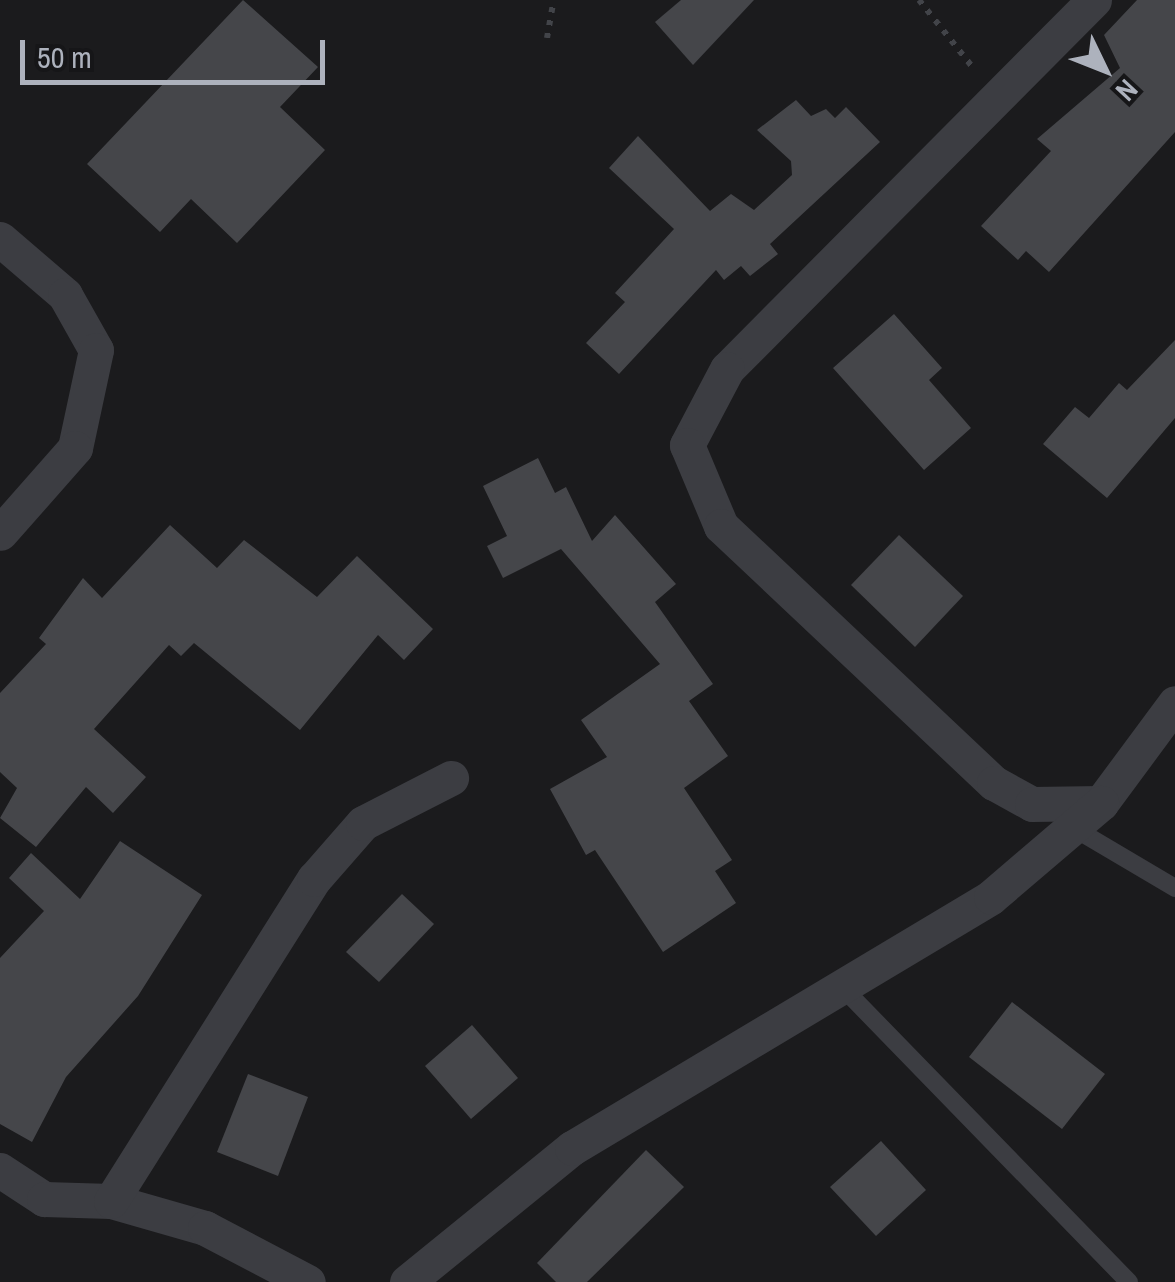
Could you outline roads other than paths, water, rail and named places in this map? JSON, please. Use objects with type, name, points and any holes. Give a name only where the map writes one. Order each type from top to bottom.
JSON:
[{"type":"street","points":[[1094,0],[1000,102],[727,369],[687,445],[692,473],[722,526],[994,783],[1032,804],[1101,803]]},
{"type":"street","points":[[0,239],[65,295],[96,350],[75,448],[0,534]]},
{"type":"street","points":[[407,1282],[572,1148],[990,897],[1101,803],[1175,703]]},
{"type":"street","points":[[112,1201],[314,880],[363,823],[452,778]]},
{"type":"street","points":[[0,1170],[44,1199],[112,1201],[205,1228],[308,1282]]},
{"type":"lane","points":[[1072,827],[1175,888]]},
{"type":"lane","points":[[841,986],[1129,1282]]}]
